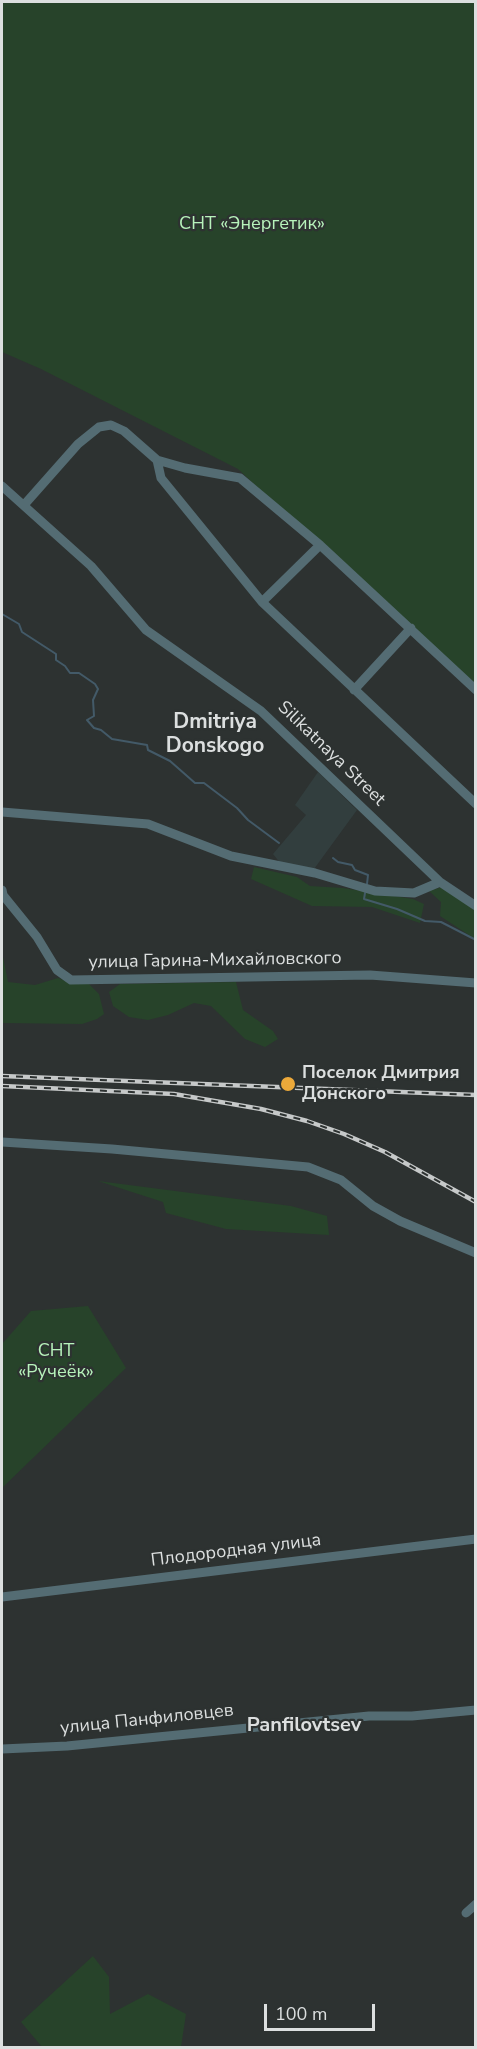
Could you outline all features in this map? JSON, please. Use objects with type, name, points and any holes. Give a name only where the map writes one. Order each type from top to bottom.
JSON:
[{"type":"street","points":[[24,506],[78,444],[99,427],[111,425],[124,431],[157,460],[185,468],[240,478],[304,534],[320,545],[476,690]]},
{"type":"street","points":[[157,460],[161,478],[262,602],[476,804]]},
{"type":"street","name":"Silikatnaya Street","points":[[2,486],[91,566],[146,630],[261,711],[440,882],[476,906]]},
{"type":"street","points":[[262,602],[320,545]]},
{"type":"street","points":[[354,690],[411,628]]},
{"type":"street","points":[[2,812],[148,825],[231,856],[315,873],[375,891],[414,893],[440,882]]},
{"type":"street","name":"улица Гарина-Михайловского","points":[[2,890],[3,895],[37,937],[57,970],[71,980],[370,975],[476,983]]},
{"type":"street","points":[[2,1142],[112,1149],[308,1167],[341,1180],[373,1206],[400,1221],[476,1254]]},
{"type":"street","name":"Плодородная улица","points":[[2,1597],[476,1539]]},
{"type":"street","name":"улица Панфиловцев","points":[[2,1749],[67,1746],[369,1716],[412,1716],[476,1710]]},
{"type":"street","points":[[466,1913],[476,1904]]},
{"type":"shaded area","points":[[318,772],[357,810],[314,869],[281,864],[273,854],[306,815],[295,805]]},
{"type":"green space","name":"СНТ «Энергетик»","points":[[2,2],[475,2],[475,692],[238,469],[41,369],[2,352]]},
{"type":"green space","points":[[254,867],[297,877],[310,886],[343,888],[413,899],[424,904],[420,923],[372,907],[312,906],[251,879]]},
{"type":"green space","points":[[442,887],[475,910],[475,939],[440,916],[441,902],[429,891]]},
{"type":"green space","points":[[2,952],[8,982],[35,985],[58,978],[74,984],[89,984],[99,994],[104,1014],[82,1024],[2,1023]]},
{"type":"green space","points":[[236,982],[243,1010],[273,1031],[278,1039],[265,1047],[245,1039],[211,1006],[194,1003],[168,1015],[148,1020],[129,1017],[113,1006],[109,992],[120,984]]},
{"type":"green space","points":[[98,1181],[291,1206],[327,1216],[329,1235],[226,1229],[166,1213],[163,1202]]},
{"type":"green space","name":"СНТ «Ручеёк»","points":[[88,1306],[126,1368],[2,1488],[2,1344],[31,1311]]},
{"type":"green space","points":[[93,1956],[109,1977],[110,2014],[148,1994],[186,2014],[181,2047],[42,2047],[21,2022]]},
{"type":"waterway","points":[[2,614],[19,624],[22,632],[56,654],[56,660],[70,673],[79,673],[95,684],[98,689],[93,700],[94,716],[87,720],[94,728],[101,730],[112,739],[147,745],[148,750],[170,761],[195,783],[204,783],[279,843]]},
{"type":"waterway","points":[[333,858],[338,862],[352,865],[355,870],[368,875],[367,884]]},
{"type":"waterway","points":[[365,893],[364,899],[425,921],[441,922],[476,940]]},
{"type":"railway","points":[[2,1076],[476,1095]]},
{"type":"railway","points":[[2,1086],[174,1094],[261,1109],[344,1134],[385,1152],[476,1202]]},
{"type":"place","name":"Поселок Дмитрия Донского","points":[[288,1084]]},
{"type":"district","name":"Dmitriya Donskogo","points":[[215,735]]},
{"type":"district","name":"Panfilovtsev","points":[[304,1726]]}]
